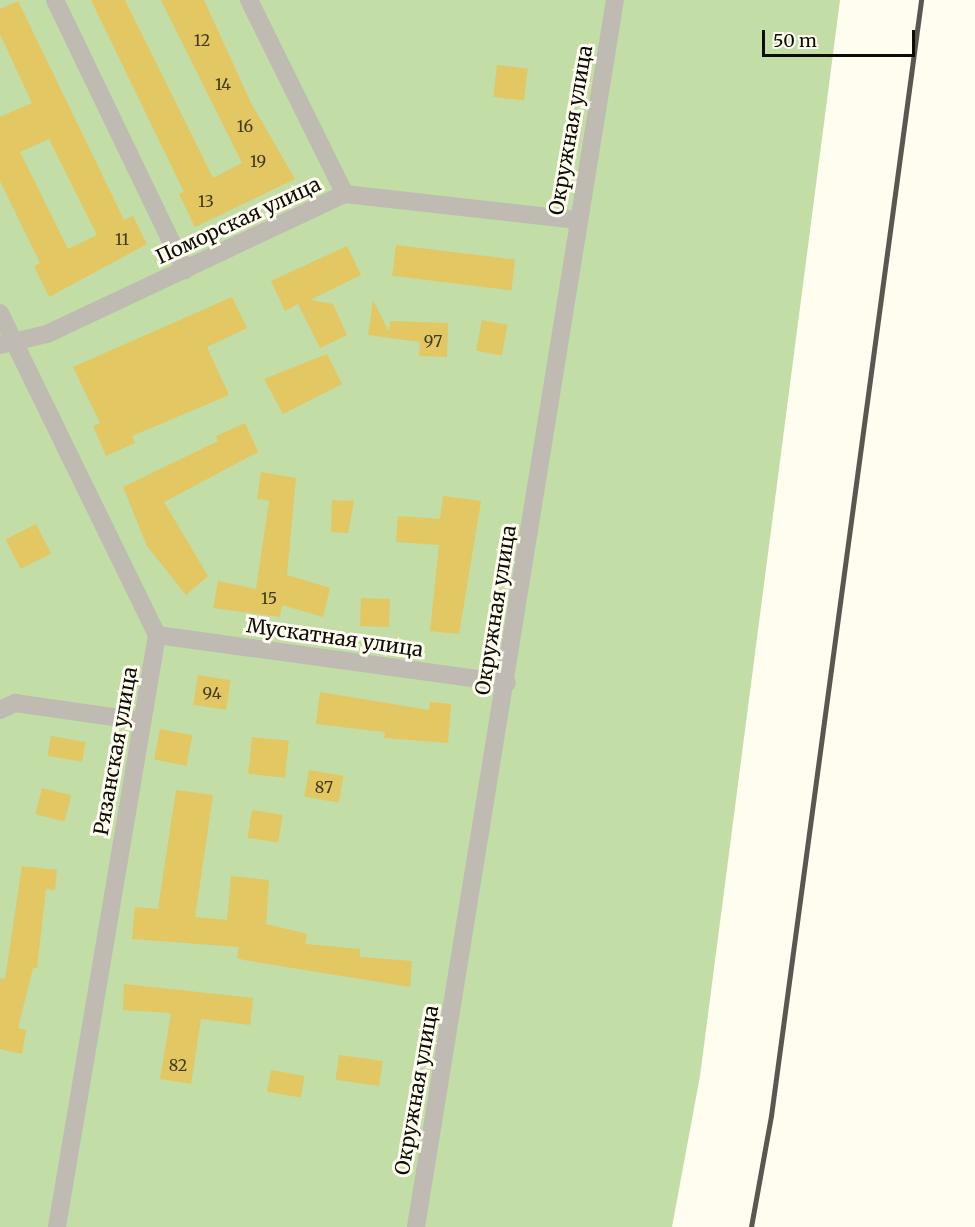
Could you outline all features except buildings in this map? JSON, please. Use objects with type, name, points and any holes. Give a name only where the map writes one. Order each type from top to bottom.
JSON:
[{"type":"street","points":[[55,0],[185,270]]},
{"type":"street","points":[[249,0],[345,194]]},
{"type":"street","name":"Окружная улица","points":[[416,1227],[507,683],[578,220],[615,0]]},
{"type":"street","name":"Поморская улица","points":[[6,342],[47,334],[345,194],[578,220]]},
{"type":"street","points":[[0,313],[6,342],[157,635]]},
{"type":"street","name":"Мускатная улица","points":[[157,635],[507,683]]},
{"type":"street","name":"Рязанская улица","points":[[57,1227],[157,635]]},
{"type":"street","points":[[0,710],[15,703],[142,721]]},
{"type":"green space","points":[[0,0],[840,0],[700,1076],[672,1227],[0,1227]]},
{"type":"railway","points":[[751,1227],[771,1116],[921,0]]}]
